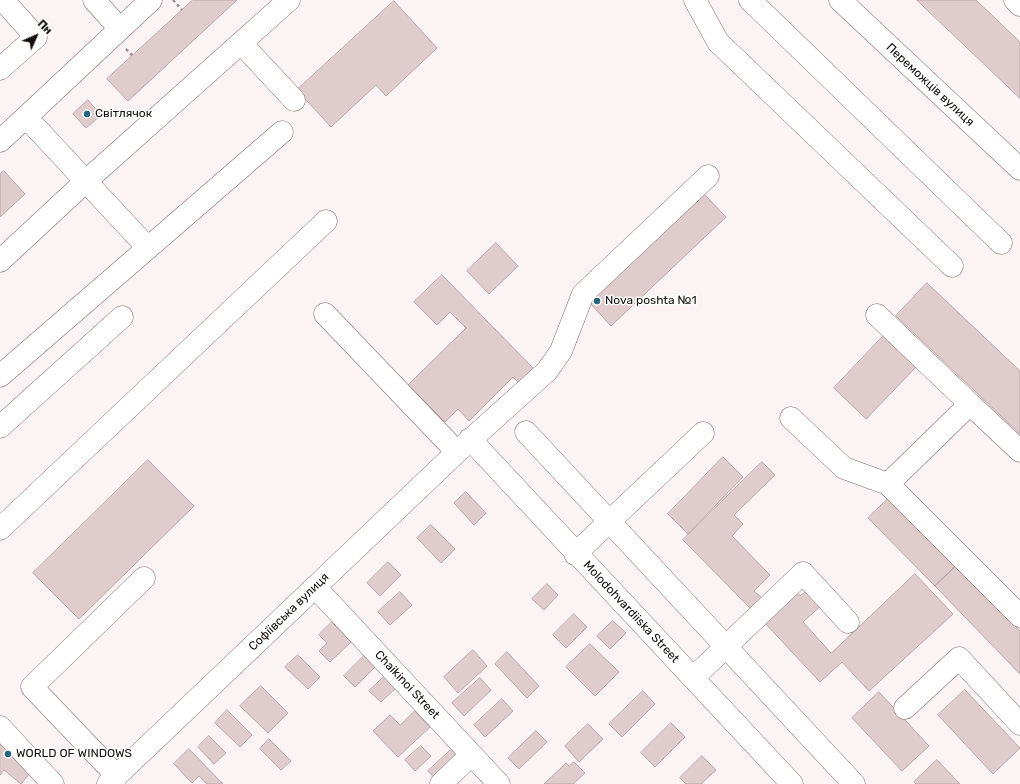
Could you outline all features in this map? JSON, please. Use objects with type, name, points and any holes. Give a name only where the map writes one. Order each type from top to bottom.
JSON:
[{"type":"street","points":[[0,69],[36,36],[3,0]]},
{"type":"street","points":[[94,0],[120,29]]},
{"type":"street","points":[[0,141],[151,0]]},
{"type":"street","points":[[0,261],[85,182],[289,0]]},
{"type":"street","points":[[750,0],[1001,243]]},
{"type":"street","name":"Переможців вулиця","points":[[840,0],[1020,169]]},
{"type":"street","points":[[1015,0],[1020,5]]},
{"type":"street","points":[[698,1],[718,42],[952,266]]},
{"type":"street","points":[[241,43],[294,100]]},
{"type":"street","points":[[26,117],[147,247]]},
{"type":"street","points":[[0,376],[147,247],[282,132]]},
{"type":"street","name":"Софіївська вулиця","points":[[112,780],[463,446],[548,371],[561,351],[583,294],[708,176]]},
{"type":"street","points":[[0,529],[326,221]]},
{"type":"street","name":"Molodohvardiiska Street","points":[[325,314],[575,554],[792,784]]},
{"type":"street","points":[[877,315],[1020,451]]},
{"type":"street","points":[[0,427],[122,317]]},
{"type":"street","points":[[888,484],[970,404]]},
{"type":"street","points":[[791,418],[844,468],[888,484],[1020,616]]},
{"type":"street","points":[[526,432],[854,784]]},
{"type":"street","points":[[575,554],[703,433]]},
{"type":"street","points":[[693,678],[804,573],[848,622]]},
{"type":"street","points":[[112,780],[32,687],[144,578]]},
{"type":"street","name":"Chaikinoi Street","points":[[315,587],[499,784]]},
{"type":"street","points":[[905,708],[959,658],[1020,724]]},
{"type":"street","points":[[0,727],[53,784]]},
{"type":"street","points":[[441,784],[472,755]]},
{"type":"path","points":[[173,0],[182,10]]},
{"type":"building","points":[[193,0],[237,0],[128,101],[107,79]]},
{"type":"building","points":[[917,0],[976,0],[1020,42],[1020,98]]},
{"type":"building","points":[[394,1],[437,48],[386,96],[376,85],[331,127],[297,90]]},
{"type":"building","name":"Світлячок","points":[[88,100],[101,115],[86,128],[73,114]]},
{"type":"building","points":[[4,171],[25,194],[0,217],[0,174]]},
{"type":"building","points":[[705,195],[726,217],[611,326],[590,303]]},
{"type":"building","points":[[496,243],[518,266],[489,294],[467,271]]},
{"type":"building","points":[[442,275],[536,371],[522,386],[513,377],[469,421],[458,409],[445,422],[408,385],[466,328],[450,312],[437,325],[414,302]]},
{"type":"building","points":[[927,283],[1020,371],[1020,434],[896,316]]},
{"type":"building","points":[[887,332],[919,364],[866,419],[834,388]]},
{"type":"building","points":[[723,457],[743,477],[688,534],[668,514]]},
{"type":"building","points":[[148,460],[194,506],[79,619],[33,573]]},
{"type":"building","points":[[762,462],[775,475],[734,515],[743,524],[732,536],[770,575],[754,591],[762,598],[751,609],[683,540]]},
{"type":"building","points":[[466,492],[486,513],[474,525],[454,503]]},
{"type":"building","points":[[890,497],[956,566],[935,586],[868,518]]},
{"type":"building","points":[[431,525],[455,549],[441,563],[417,538]]},
{"type":"building","points":[[388,562],[401,575],[380,596],[367,583]]},
{"type":"building","points":[[956,566],[1020,631],[1020,674],[935,586]]},
{"type":"building","points":[[915,574],[953,614],[869,691],[842,662],[820,682],[763,621],[795,590],[800,596],[810,588],[824,603],[803,622],[831,653]]},
{"type":"building","points":[[547,584],[558,595],[544,610],[532,599]]},
{"type":"building","points":[[400,592],[412,605],[390,625],[378,612]]},
{"type":"building","points":[[574,614],[587,627],[566,648],[553,635]]},
{"type":"building","points":[[613,621],[626,633],[610,649],[597,636]]},
{"type":"building","points":[[332,622],[351,642],[330,662],[319,651],[327,643],[319,635]]},
{"type":"building","points":[[590,644],[619,672],[595,696],[566,667]]},
{"type":"building","points":[[473,650],[487,666],[458,693],[444,677]]},
{"type":"building","points":[[507,652],[539,686],[527,698],[495,664]]},
{"type":"building","points":[[298,655],[320,677],[308,689],[285,667]]},
{"type":"building","points":[[364,656],[375,667],[355,687],[344,676]]},
{"type":"building","points":[[386,675],[397,687],[381,702],[369,691]]},
{"type":"building","points":[[480,678],[491,690],[464,716],[452,703]]},
{"type":"building","points":[[261,686],[288,713],[268,733],[240,706]]},
{"type":"building","points":[[965,690],[1020,748],[993,774],[938,715]]},
{"type":"building","points":[[643,691],[655,704],[622,737],[609,724]]},
{"type":"building","points":[[879,692],[929,746],[902,771],[852,718]]},
{"type":"building","points":[[502,699],[513,711],[485,737],[474,725]]},
{"type":"building","points":[[227,710],[252,735],[240,747],[215,723]]},
{"type":"building","points":[[415,711],[430,727],[398,757],[373,731],[390,715],[400,725]]},
{"type":"building","points":[[671,723],[685,737],[655,767],[641,753]]},
{"type":"building","points":[[588,724],[603,739],[579,762],[565,746]]},
{"type":"building","points":[[536,731],[547,742],[519,769],[508,758]]},
{"type":"building","points":[[209,736],[226,753],[214,764],[198,747]]},
{"type":"building","name":"WORLD OF WINDOWS","points":[[0,739],[34,768],[21,784],[4,770],[0,775]]},
{"type":"building","points":[[269,739],[291,761],[281,770],[260,749]]},
{"type":"building","points":[[421,746],[431,756],[415,771],[405,760]]},
{"type":"building","points":[[453,748],[462,759],[437,781],[428,771]]},
{"type":"building","points":[[189,749],[223,784],[207,784],[199,776],[192,783],[174,764]]},
{"type":"building","points":[[702,756],[716,770],[701,784],[686,784],[680,778]]},
{"type":"building","points":[[937,760],[960,784],[916,784],[914,782]]},
{"type":"building","points":[[574,762],[585,773],[573,784],[544,784],[566,763],[569,766]]},
{"type":"place","name":"Світлячок","points":[[87,114]]},
{"type":"place","name":"Nova poshta №1","points":[[597,301]]},
{"type":"place","name":"WORLD OF WINDOWS","points":[[8,754]]}]
